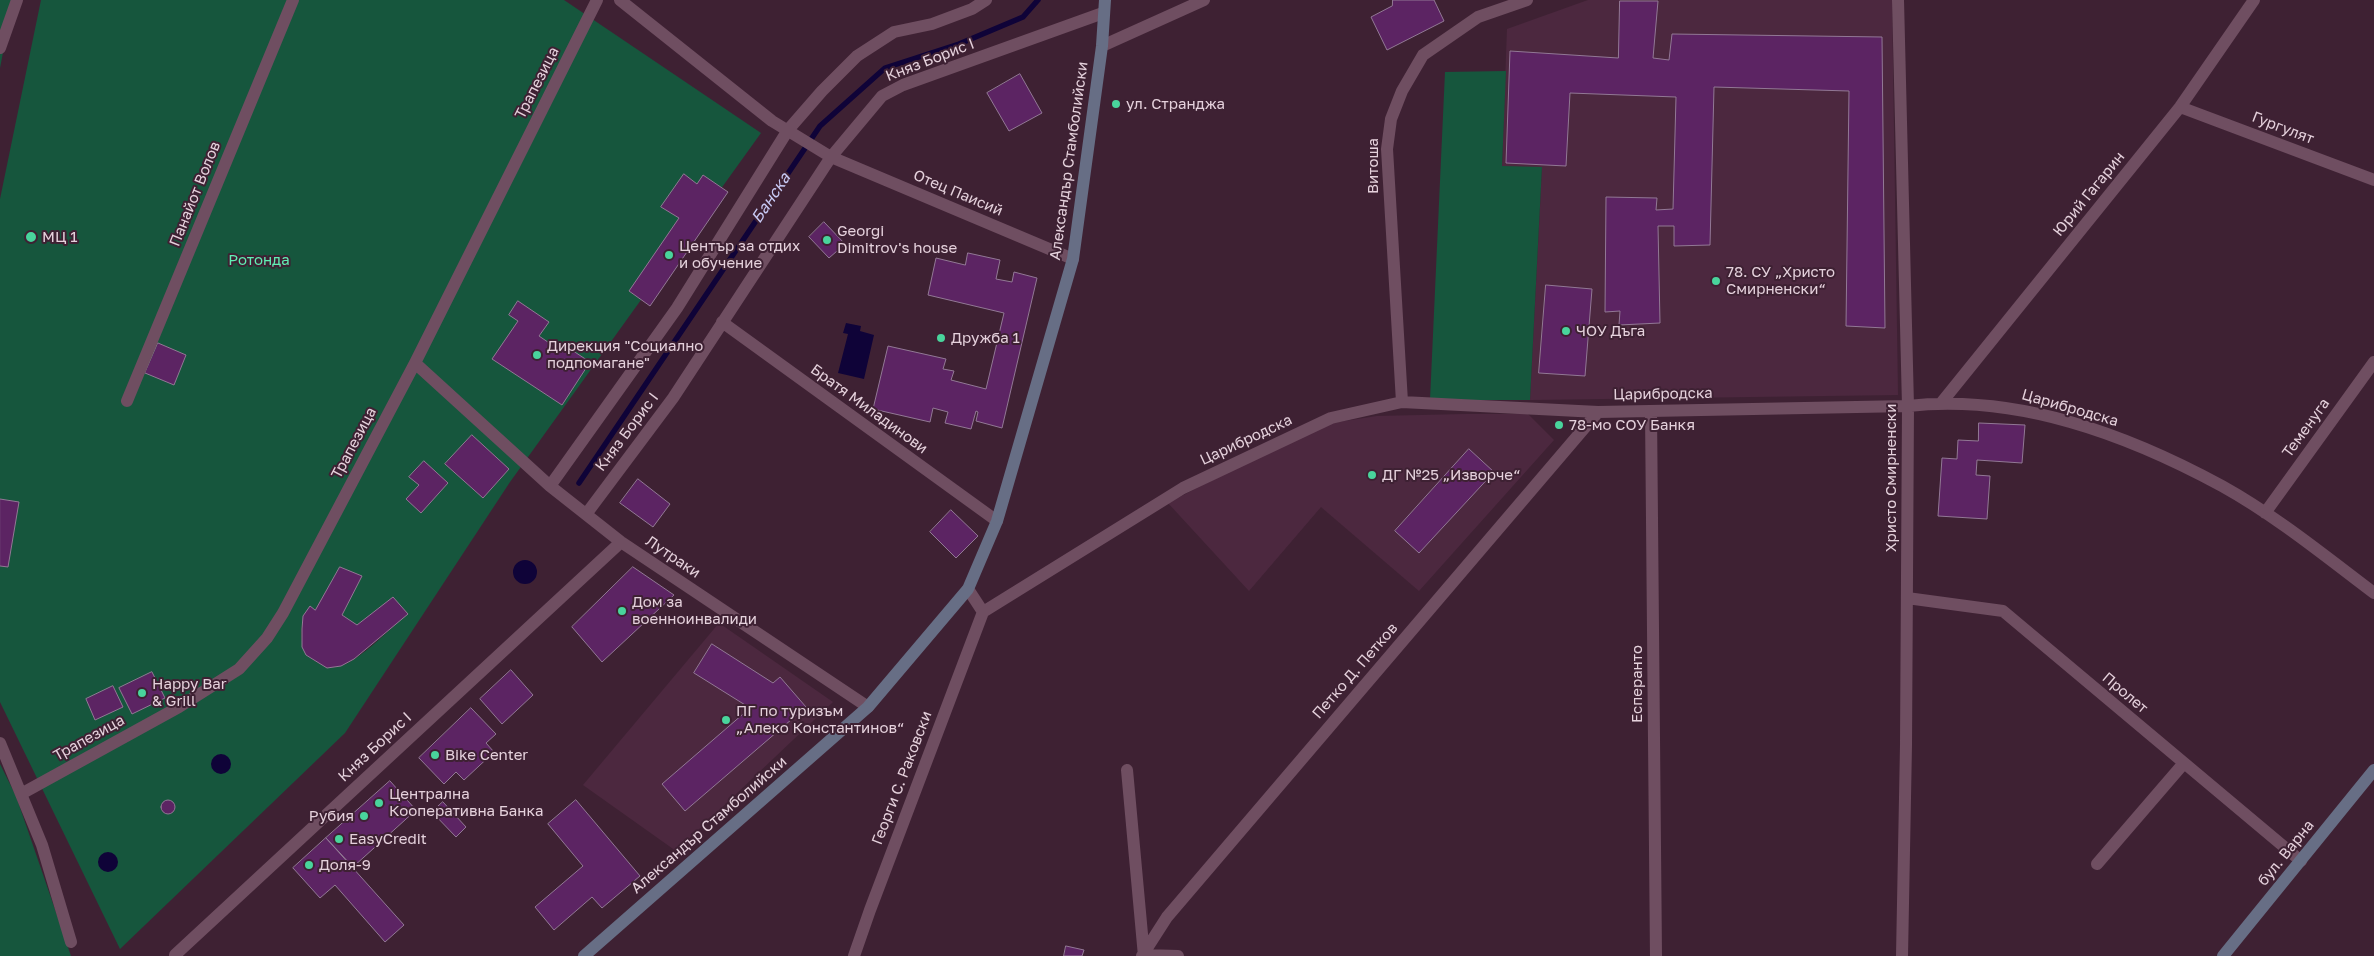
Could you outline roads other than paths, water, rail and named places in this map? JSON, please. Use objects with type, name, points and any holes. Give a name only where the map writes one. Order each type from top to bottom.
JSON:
[{"type":"street","points":[[0,48],[17,0]]},
{"type":"street","name":"Панайот Волов","points":[[127,401],[293,0]]},
{"type":"street","name":"Трапезица","points":[[21,794],[179,707],[240,669],[267,638],[283,613],[415,363],[597,0]]},
{"type":"street","points":[[620,0],[772,121],[791,132]]},
{"type":"street","name":"Княз Борис I","points":[[550,486],[677,308],[791,132],[822,91],[857,56],[894,32],[932,24],[972,9],[986,0]]},
{"type":"street","name":"Александър Стамболийски","points":[[584,956],[868,707],[968,589],[997,521],[1073,259],[1102,46],[1105,0]]},
{"type":"street","points":[[1102,46],[1204,0]]},
{"type":"street","name":"Витоша","points":[[1402,402],[1386,149],[1392,119],[1402,90],[1423,55],[1478,17],[1527,0]]},
{"type":"street","name":"Христо Смирненски","points":[[1898,0],[1908,406],[1902,956]]},
{"type":"street","name":"Юрий Гагарин","points":[[1942,402],[2180,107],[2254,0]]},
{"type":"street","name":"Княз Борис I","points":[[587,513],[673,398],[831,157],[882,96],[903,85],[1103,13]]},
{"type":"street","name":"Гургулят","points":[[2180,107],[2374,180]]},
{"type":"street","name":"Отец Паисий","points":[[791,132],[831,157],[1073,259]]},
{"type":"street","name":"Братя Миладинови","points":[[722,322],[997,521]]},
{"type":"street","name":"Теменуга","points":[[2265,513],[2374,362]]},
{"type":"street","name":"Лутраки","points":[[415,363],[550,486],[587,513],[621,542],[868,707]]},
{"type":"street","name":"Царибродска","points":[[983,612],[1183,488],[1331,418],[1402,402],[1598,412],[1908,406],[1942,402],[2018,409],[2081,425],[2132,443],[2222,486],[2265,513],[2374,593]]},
{"type":"street","name":"Есперанто","points":[[1651,411],[1656,956]]},
{"type":"street","name":"Петко Д. Петков","points":[[1143,956],[1167,917],[1598,412]]},
{"type":"street","name":"Княз Борис I","points":[[175,956],[621,542]]},
{"type":"street","points":[[968,589],[983,612]]},
{"type":"street","name":"Пролет","points":[[1907,598],[2003,611],[2301,862]]},
{"type":"street","name":"Георги С. Раковски","points":[[854,956],[983,612]]},
{"type":"street","points":[[0,743],[42,845],[71,942]]},
{"type":"street","points":[[2097,864],[2184,763]]},
{"type":"street","points":[[1127,770],[1143,956],[1178,956]]},
{"type":"street","name":"бул. Варна","points":[[2223,956],[2374,770]]},
{"type":"waterway","name":"Банска","points":[[579,483],[820,126],[885,68],[959,44],[1023,17],[1038,0]]},
{"type":"place","name":"ул. Странджа","points":[[1116,104]]},
{"type":"place","name":"МЦ 1","points":[[31,237]]},
{"type":"place","name":"Georgi Dimitrov's house","points":[[827,240]]},
{"type":"place","name":"Център за отдих и обучение","points":[[669,255]]},
{"type":"place","name":"78. СУ „Христо Смирненски“","points":[[1716,281]]},
{"type":"place","name":"ЧОУ Дъга","points":[[1566,331]]},
{"type":"place","name":"Дружба 1","points":[[941,338]]},
{"type":"place","name":"Дирекция \"Социално подпомагане\"","points":[[537,355]]},
{"type":"place","name":"78-мо СОУ Банкя","points":[[1559,425]]},
{"type":"place","name":"ДГ №25 „Изворче“","points":[[1372,475]]},
{"type":"place","name":"Дом за военноинвалиди","points":[[622,611]]},
{"type":"place","name":"Happy Bar & Grill","points":[[142,693]]},
{"type":"place","name":"ПГ по туризъм „Алеко Константинов“","points":[[726,720]]},
{"type":"place","name":"Bike Center","points":[[435,755]]},
{"type":"place","name":"Централна Кооперативна Банка","points":[[379,803]]},
{"type":"place","name":"Рубия","points":[[364,816]]},
{"type":"place","name":"EasyCredit","points":[[339,839]]},
{"type":"place","name":"Доля-9","points":[[309,865]]},
{"type":"park label","name":"Ротонда","points":[[259,260]]}]
